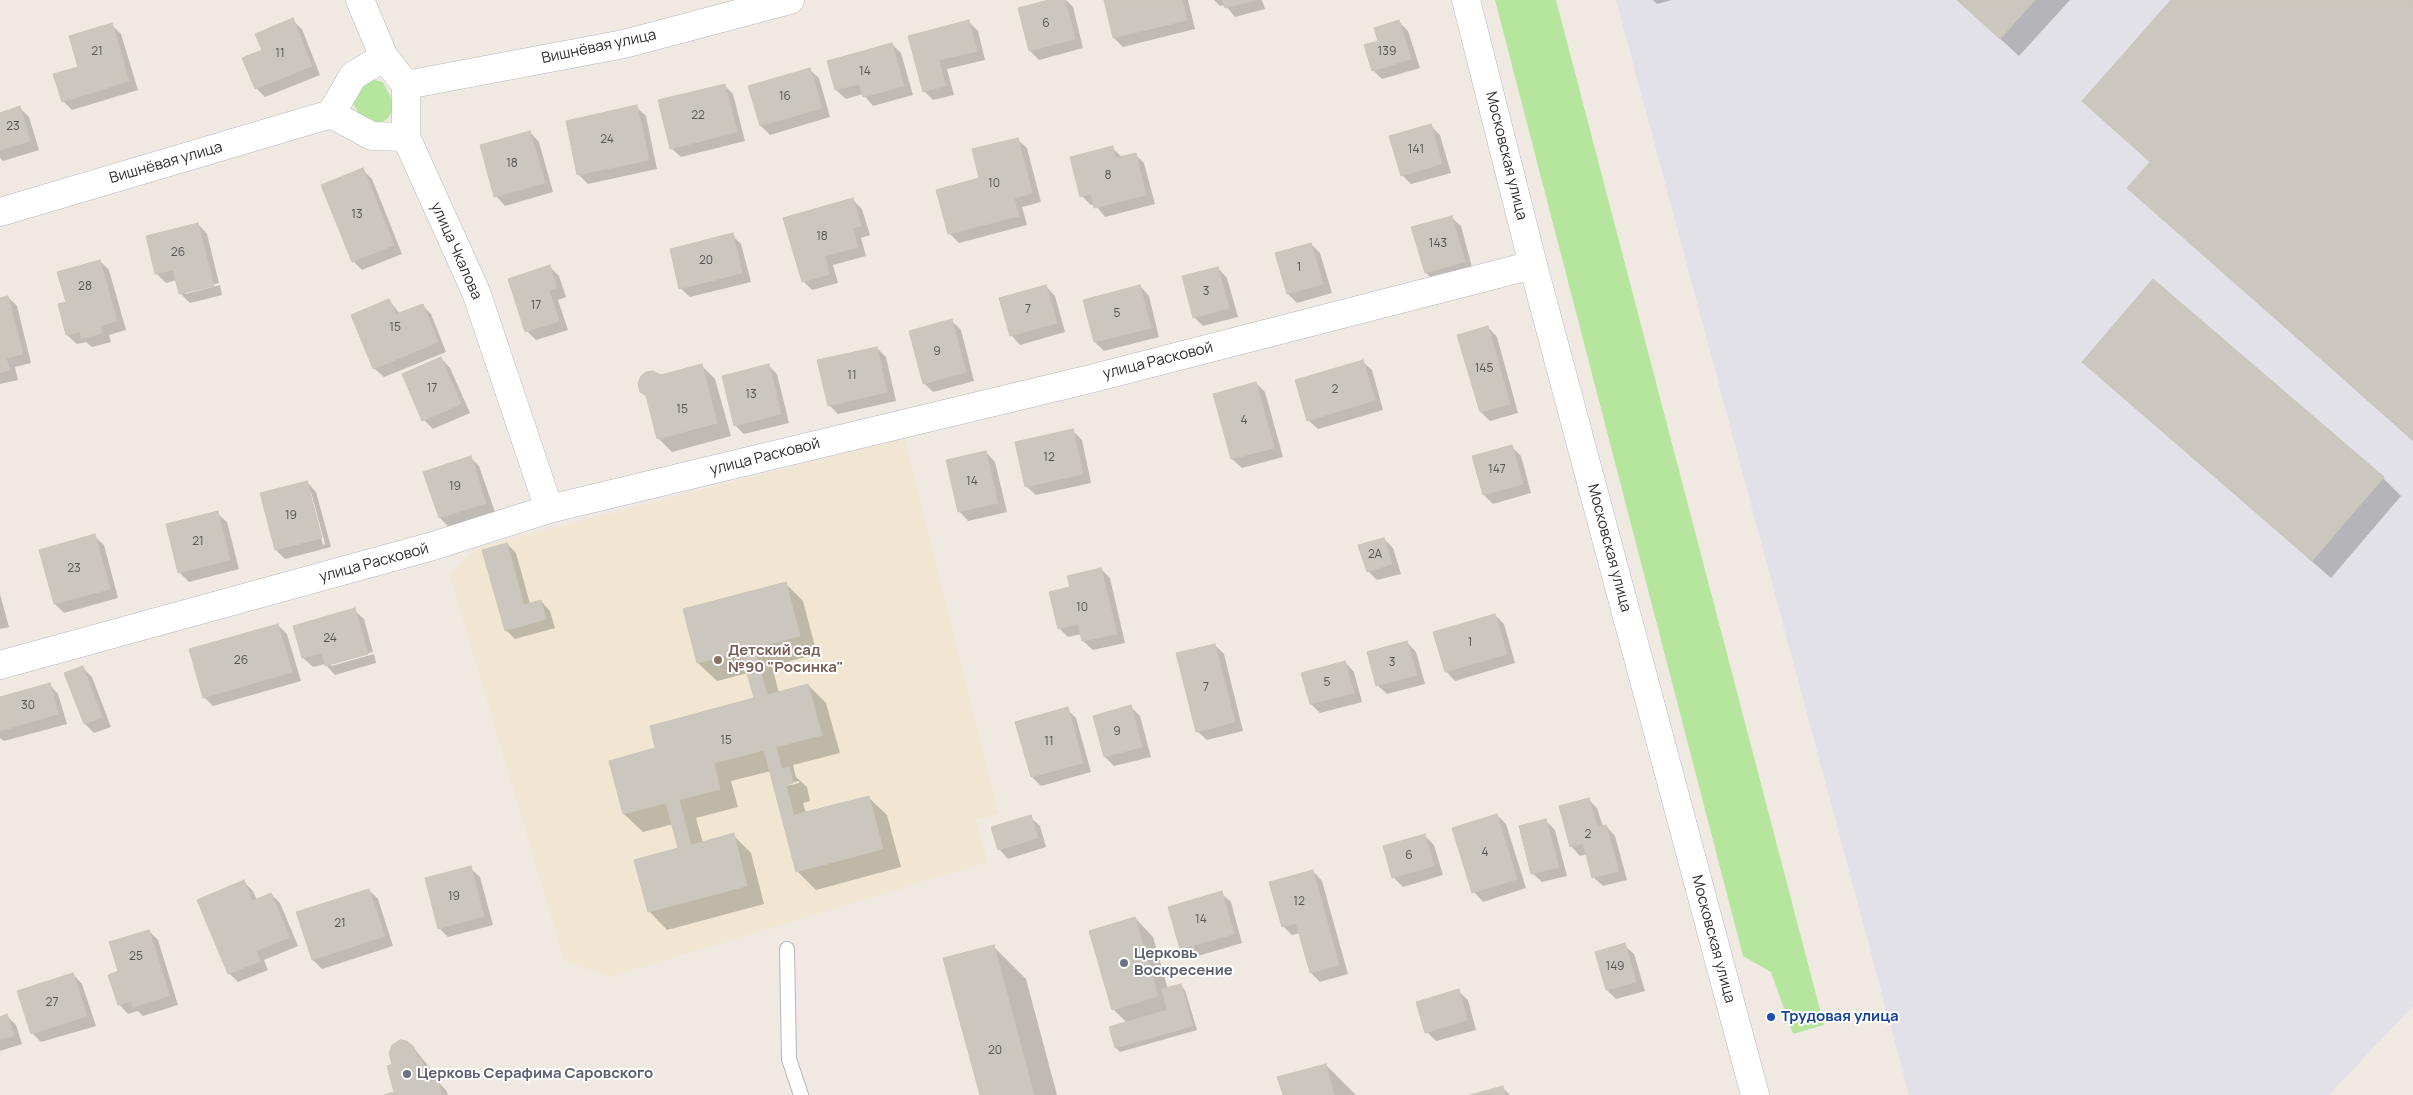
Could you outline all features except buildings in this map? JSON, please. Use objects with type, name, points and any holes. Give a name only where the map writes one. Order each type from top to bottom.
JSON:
[{"type":"street","points":[[360,0],[384,57],[406,85]]},
{"type":"street","name":"Вишнёвая улица","points":[[406,85],[624,44],[790,0]]},
{"type":"street","name":"Московская улица","points":[[1466,0],[1533,264],[1755,1095]]},
{"type":"street","points":[[384,57],[353,76],[331,114],[372,136],[406,137]]},
{"type":"street","name":"улица Чкалова","points":[[406,85],[406,137],[476,292],[548,509]]},
{"type":"street","name":"Вишнёвая улица","points":[[0,212],[331,114]]},
{"type":"street","name":"улица Расковой","points":[[0,665],[434,546],[548,509],[1100,376],[1533,264]]},
{"type":"lane","points":[[787,949],[789,1059],[801,1095]]},
{"type":"shaded area","points":[[1616,0],[2413,0],[2413,1006],[2329,1095],[1909,1095]]},
{"type":"shaded area","name":"Детский сад №90 \"Росинка\"","points":[[904,438],[999,814],[975,820],[988,862],[610,977],[564,960],[449,573],[479,547]]},
{"type":"green space","points":[[1495,0],[1556,0],[1824,1025],[1793,1034],[1771,972],[1743,956]]},
{"type":"green space","points":[[370,79],[383,82],[391,98],[393,111],[387,119],[377,125],[362,120],[352,101],[357,88]]},
{"type":"place","name":"Детский сад №90 \"Росинка\"","points":[[718,660]]},
{"type":"place","name":"Церковь Воскресение","points":[[1124,963]]},
{"type":"place","name":"Трудовая улица","points":[[1771,1017]]},
{"type":"place","name":"Церковь Серафима Саровского","points":[[407,1074]]}]
